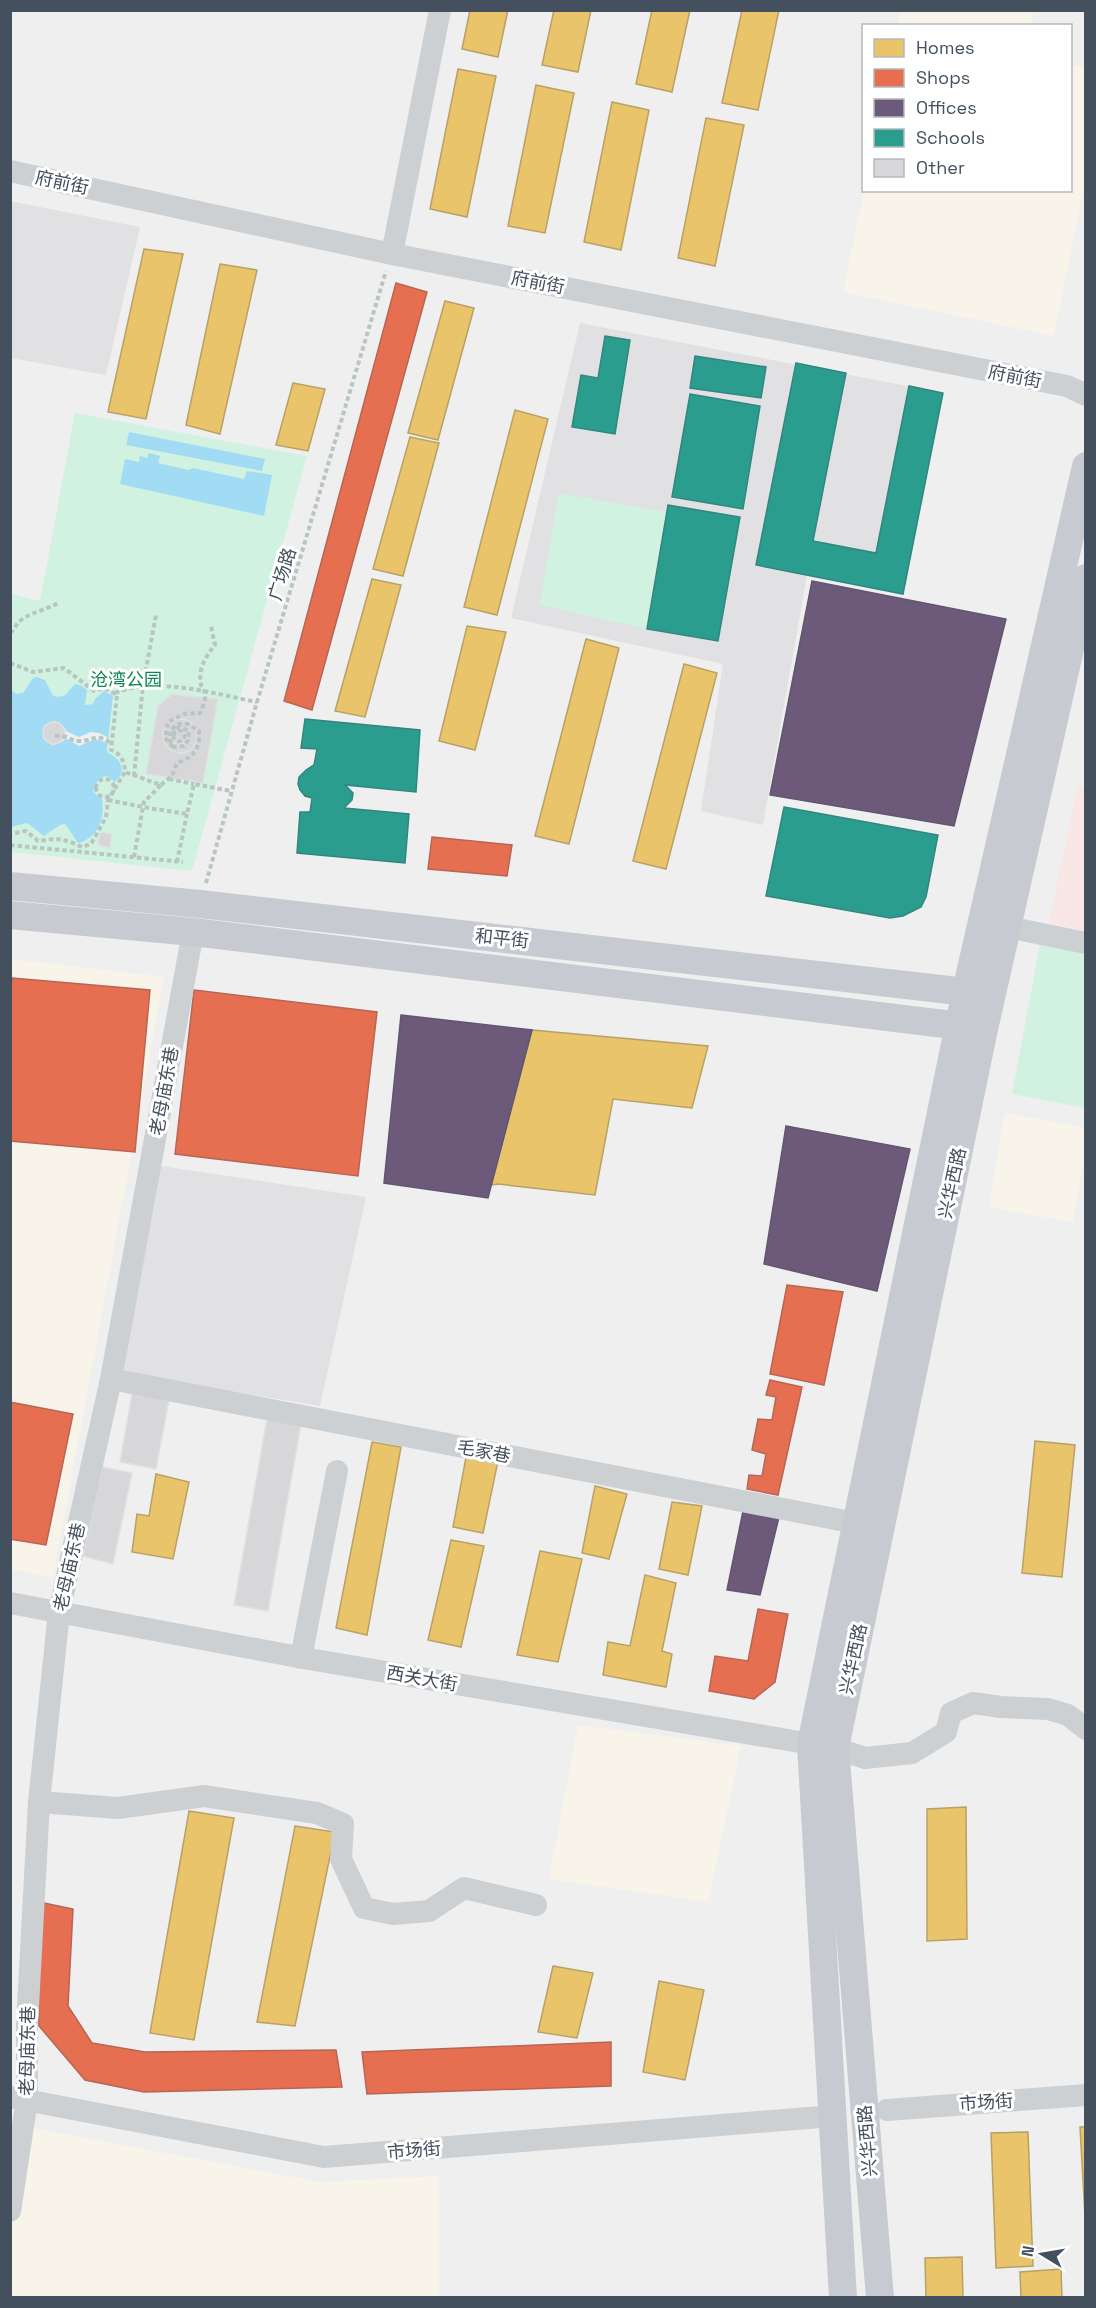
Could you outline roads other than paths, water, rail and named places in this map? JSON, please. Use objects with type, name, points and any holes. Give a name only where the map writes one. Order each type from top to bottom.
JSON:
[{"type":"main road","points":[[843,2298],[823,1746],[856,1523],[972,1027],[1086,466]]},
{"type":"main road","points":[[979,993],[1007,927],[1086,578]]},
{"type":"main road","name":"和平街","points":[[10,886],[200,904],[979,993]]},
{"type":"main road","name":"和平街","points":[[10,915],[193,932],[972,1027]]},
{"type":"main road","name":"兴华西路","points":[[880,2298],[823,1746],[972,1027]]},
{"type":"street","points":[[392,254],[440,10]]},
{"type":"street","name":"府前街","points":[[10,171],[392,254],[1079,388]]},
{"type":"street","points":[[1007,927],[1086,943]]},
{"type":"street","name":"老母庙东巷","points":[[10,2211],[27,2025],[39,1802],[59,1612],[111,1378],[193,932]]},
{"type":"street","name":"毛家巷","points":[[111,1378],[856,1523]]},
{"type":"street","points":[[301,1658],[337,1471]]},
{"type":"street","name":"西关大街","points":[[10,1603],[301,1658],[823,1746],[865,1758],[912,1753],[946,1732],[951,1713],[973,1703],[1001,1707],[1048,1708],[1068,1715],[1086,1729]]},
{"type":"street","points":[[39,1802],[118,1808],[204,1797],[317,1813],[343,1824],[341,1859],[364,1908],[393,1914],[429,1911],[464,1888],[536,1905]]},
{"type":"street","name":"市场街","points":[[887,2110],[1086,2095]]},
{"type":"street","name":"市场街","points":[[19,2098],[324,2157],[822,2117]]},
{"type":"water","points":[[129,432],[265,459],[262,471],[126,445]]},
{"type":"water","points":[[149,453],[160,456],[158,463],[188,470],[193,468],[244,479],[247,471],[272,475],[264,516],[120,484],[125,459],[139,462],[140,456],[147,458]]},
{"type":"water","points":[[33,678],[45,680],[53,696],[57,697],[68,693],[75,684],[80,685],[87,690],[85,705],[93,704],[104,691],[113,696],[107,749],[108,753],[120,762],[122,770],[115,782],[108,776],[98,781],[93,792],[102,799],[101,820],[91,837],[78,843],[65,824],[44,836],[27,823],[11,827],[10,689],[16,694],[23,693]]},
{"type":"park label","name":"沧湾公园","points":[[126,679]]}]
